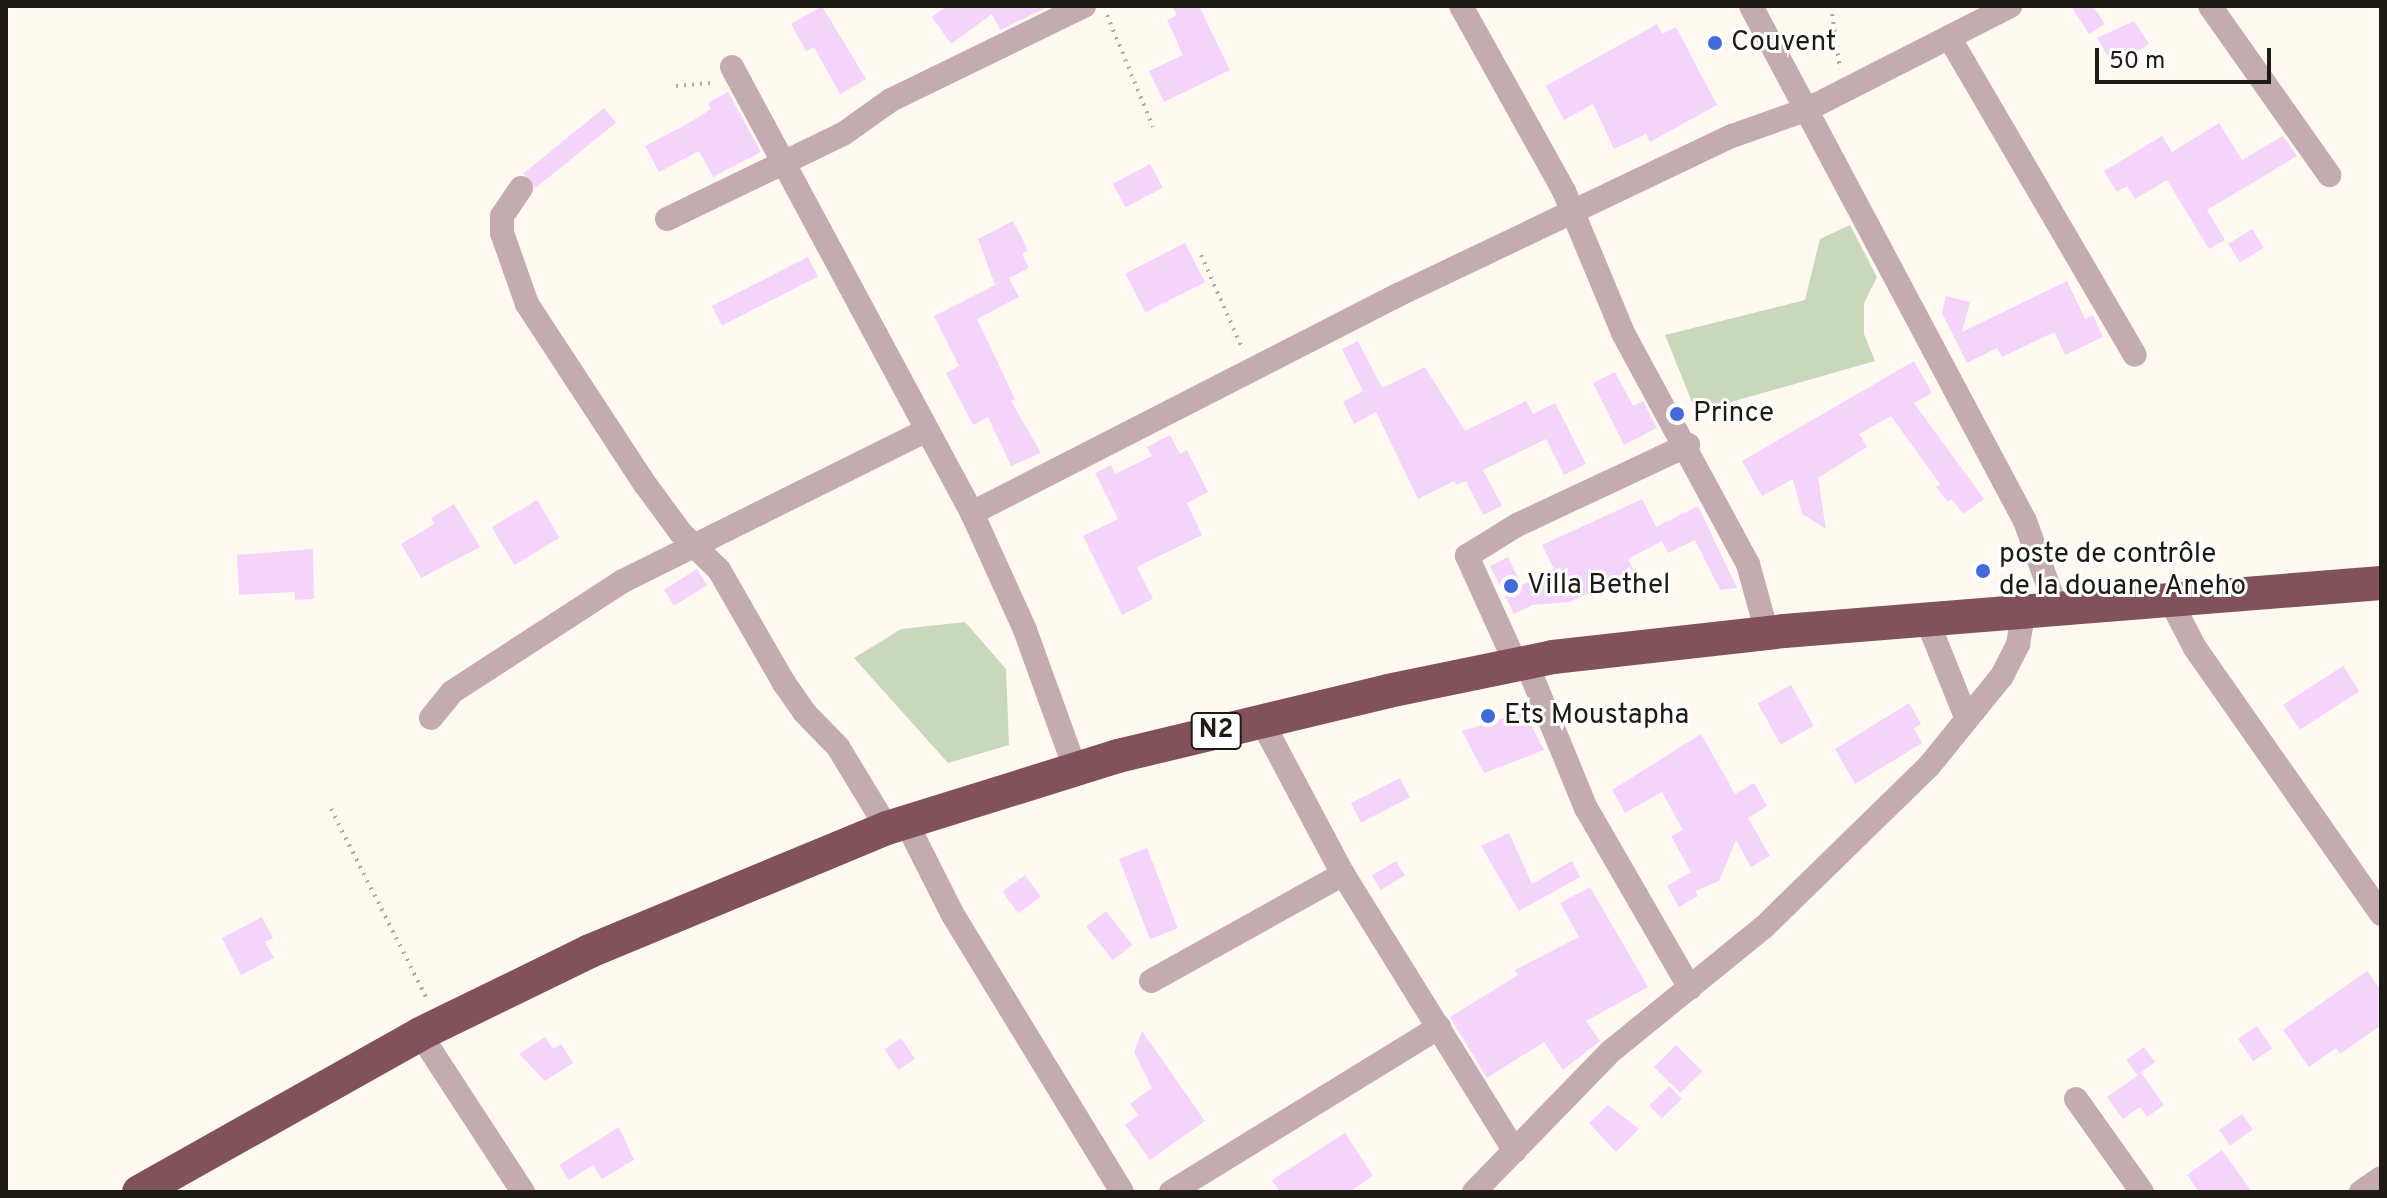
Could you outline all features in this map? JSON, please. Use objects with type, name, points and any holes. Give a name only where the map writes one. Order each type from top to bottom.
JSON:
[{"type":"highway","name":"N2","points":[[139,1192],[429,1030],[651,924],[896,825],[1075,768],[1261,720],[1521,663],[1767,633],[2040,608],[2381,583]]},
{"type":"street","points":[[667,219],[781,161],[843,134],[891,100],[1084,6]]},
{"type":"street","points":[[1461,6],[1574,212],[1623,333],[1688,445],[1756,582],[1767,633]]},
{"type":"street","points":[[1474,1192],[1610,1052],[1764,927],[1942,752],[1966,717],[2002,676],[2040,608],[2025,521],[1751,6]]},
{"type":"street","points":[[972,513],[1398,295],[1732,136],[1808,109],[2010,6]]},
{"type":"street","points":[[2210,6],[2329,175]]},
{"type":"street","points":[[1949,37],[2135,355]]},
{"type":"street","points":[[736,74],[972,513],[1025,630],[1075,768]]},
{"type":"street","points":[[521,188],[502,216],[517,283],[645,484],[681,533],[696,543],[746,610],[804,712],[838,747],[896,825],[1122,1192]]},
{"type":"street","points":[[431,718],[452,692],[526,641],[696,543],[927,430]]},
{"type":"street","points":[[1688,445],[1517,525],[1467,556],[1521,663],[1586,808],[1690,988]]},
{"type":"street","points":[[2169,598],[2195,648],[2381,914]]},
{"type":"street","points":[[1927,620],[1966,717]]},
{"type":"street","points":[[1261,720],[1343,874],[1515,1151]]},
{"type":"street","points":[[1151,981],[1343,874]]},
{"type":"street","points":[[1171,1192],[1439,1027]]},
{"type":"street","points":[[429,1030],[523,1192]]},
{"type":"street","points":[[2076,1099],[2142,1192]]},
{"type":"street","points":[[2361,1192],[2381,1178]]},
{"type":"path","points":[[1103,6],[1153,127]]},
{"type":"path","points":[[1831,6],[1846,91]]},
{"type":"path","points":[[676,86],[736,74]]},
{"type":"path","points":[[1201,255],[1239,334],[1248,374]]},
{"type":"path","points":[[331,809],[361,877],[405,951],[429,1030]]},
{"type":"green space","points":[[1850,225],[1877,277],[1864,303],[1864,334],[1875,361],[1696,412],[1665,335],[1805,300],[1820,239]]},
{"type":"green space","points":[[965,622],[1006,669],[1009,745],[948,763],[854,658],[901,629]]},
{"type":"building","points":[[822,6],[866,79],[840,94],[814,47],[806,51],[791,24]]},
{"type":"building","points":[[947,6],[1050,6],[1000,30],[992,14],[951,44],[932,17]]},
{"type":"building","points":[[1172,6],[1199,6],[1230,70],[1164,102],[1149,71],[1183,55],[1167,20],[1177,15]]},
{"type":"building","points":[[2071,6],[2093,6],[2105,24],[2089,34]]},
{"type":"building","points":[[2134,21],[2149,44],[2114,66],[2097,38]]},
{"type":"building","points":[[1657,24],[1662,34],[1676,27],[1717,105],[1650,142],[1646,134],[1614,149],[1593,104],[1564,120],[1546,86]]},
{"type":"building","points":[[728,92],[761,152],[713,177],[699,151],[659,172],[645,146],[711,109],[708,103]]},
{"type":"building","points":[[604,108],[616,123],[535,188],[523,173]]},
{"type":"building","points":[[2219,123],[2242,160],[2283,136],[2297,156],[2207,210],[2225,240],[2209,249],[2167,180],[2135,199],[2127,186],[2117,192],[2104,171],[2162,136],[2172,152]]},
{"type":"building","points":[[1150,164],[1163,188],[1126,208],[1113,184]]},
{"type":"building","points":[[1013,221],[1028,250],[1022,254],[1029,268],[995,285],[978,239]]},
{"type":"building","points":[[2252,229],[2264,248],[2240,262],[2228,244]]},
{"type":"building","points":[[1185,243],[1205,282],[1145,313],[1125,273]]},
{"type":"building","points":[[808,257],[818,277],[722,326],[712,306]]},
{"type":"building","points":[[1009,278],[1019,297],[977,319],[1015,399],[1011,401],[1041,453],[1011,466],[988,417],[973,425],[946,373],[959,366],[934,316]]},
{"type":"building","points":[[2067,281],[2085,319],[2093,315],[2103,337],[2065,355],[2055,333],[2002,357],[1997,348],[1967,363],[1942,313],[1946,296],[1970,302],[1962,332]]},
{"type":"building","points":[[1358,341],[1382,388],[1425,367],[1465,431],[1526,401],[1533,414],[1555,403],[1586,464],[1564,475],[1546,439],[1483,470],[1502,506],[1483,515],[1466,481],[1457,485],[1454,481],[1418,499],[1376,412],[1354,424],[1343,402],[1363,391],[1342,349]]},
{"type":"building","points":[[1914,361],[1932,393],[1914,403],[1984,499],[1963,514],[1952,499],[1948,502],[1936,487],[1940,484],[1891,416],[1859,434],[1867,447],[1818,478],[1826,529],[1802,514],[1793,479],[1762,496],[1742,461]]},
{"type":"building","points":[[1615,372],[1633,406],[1643,401],[1657,428],[1624,445],[1593,383]]},
{"type":"building","points":[[1170,435],[1180,454],[1187,450],[1208,492],[1187,503],[1202,535],[1137,567],[1153,599],[1122,615],[1083,536],[1118,519],[1095,473],[1111,465],[1115,474],[1152,456],[1147,447]]},
{"type":"building","points":[[1642,499],[1656,527],[1698,506],[1737,588],[1720,590],[1695,540],[1668,553],[1662,541],[1628,559],[1634,571],[1570,602],[1532,605],[1514,614],[1490,566],[1508,557],[1522,585],[1554,569],[1542,545]]},
{"type":"building","points":[[537,500],[560,538],[514,565],[492,527]]},
{"type":"building","points":[[454,504],[480,547],[421,578],[401,544],[434,524],[431,518]]},
{"type":"building","points":[[313,549],[314,599],[295,600],[294,592],[239,595],[237,555]]},
{"type":"building","points":[[697,569],[707,585],[674,606],[664,590]]},
{"type":"building","points":[[2343,666],[2359,691],[2300,730],[2283,705]]},
{"type":"building","points":[[1791,685],[1814,726],[1781,745],[1758,703]]},
{"type":"building","points":[[1909,703],[1921,724],[1914,728],[1922,743],[1855,784],[1835,749]]},
{"type":"building","points":[[1524,712],[1544,750],[1484,773],[1462,731]]},
{"type":"building","points":[[1701,734],[1735,794],[1754,783],[1767,806],[1748,818],[1770,856],[1751,867],[1736,840],[1719,881],[1695,891],[1698,896],[1679,907],[1667,886],[1691,872],[1671,836],[1683,830],[1662,792],[1625,813],[1612,790]]},
{"type":"building","points":[[1400,778],[1410,798],[1361,823],[1351,803]]},
{"type":"building","points":[[1509,833],[1532,884],[1572,861],[1580,877],[1519,911],[1481,846]]},
{"type":"building","points":[[1147,848],[1178,928],[1150,939],[1119,859]]},
{"type":"building","points":[[1396,861],[1405,876],[1381,890],[1372,875]]},
{"type":"building","points":[[1025,875],[1041,897],[1018,913],[1002,891]]},
{"type":"building","points":[[1590,887],[1648,987],[1586,1021],[1600,1041],[1563,1070],[1544,1042],[1487,1078],[1450,1017],[1518,975],[1515,970],[1579,937],[1560,903]]},
{"type":"building","points":[[1106,911],[1132,945],[1113,960],[1086,926]]},
{"type":"building","points":[[262,917],[273,938],[265,942],[274,958],[241,975],[222,938]]},
{"type":"building","points":[[2367,971],[2381,990],[2381,1025],[2340,1054],[2336,1048],[2309,1067],[2283,1030]]},
{"type":"building","points":[[2257,1026],[2272,1048],[2253,1061],[2238,1039]]},
{"type":"building","points":[[1142,1031],[1205,1121],[1150,1160],[1125,1125],[1138,1115],[1130,1104],[1152,1088],[1134,1052]]},
{"type":"building","points":[[545,1037],[553,1049],[561,1044],[573,1063],[545,1081],[519,1054]]},
{"type":"building","points":[[901,1038],[915,1059],[898,1070],[884,1049]]},
{"type":"building","points":[[1676,1045],[1702,1071],[1680,1093],[1654,1067]]},
{"type":"building","points":[[2144,1047],[2155,1062],[2137,1075],[2126,1060]]},
{"type":"building","points":[[2141,1073],[2164,1105],[2147,1117],[2140,1107],[2123,1119],[2107,1097]]},
{"type":"building","points":[[1669,1086],[1682,1099],[1662,1119],[1649,1106]]},
{"type":"building","points":[[1608,1105],[1639,1129],[1616,1152],[1589,1123]]},
{"type":"building","points":[[2242,1114],[2253,1130],[2230,1146],[2219,1130]]},
{"type":"building","points":[[619,1127],[634,1160],[602,1179],[593,1165],[569,1180],[559,1165]]},
{"type":"building","points":[[1345,1133],[1373,1176],[1349,1192],[1280,1192],[1272,1180]]},
{"type":"building","points":[[2222,1150],[2252,1192],[2199,1192],[2187,1175]]},
{"type":"place","name":"Couvent","points":[[1715,43]]},
{"type":"place","name":"Prince","points":[[1677,414]]},
{"type":"place","name":"poste de contrôle de la douane Aneho","points":[[1983,571]]},
{"type":"place","name":"Villa Bethel","points":[[1511,586]]},
{"type":"place","name":"Ets Moustapha","points":[[1488,716]]}]
